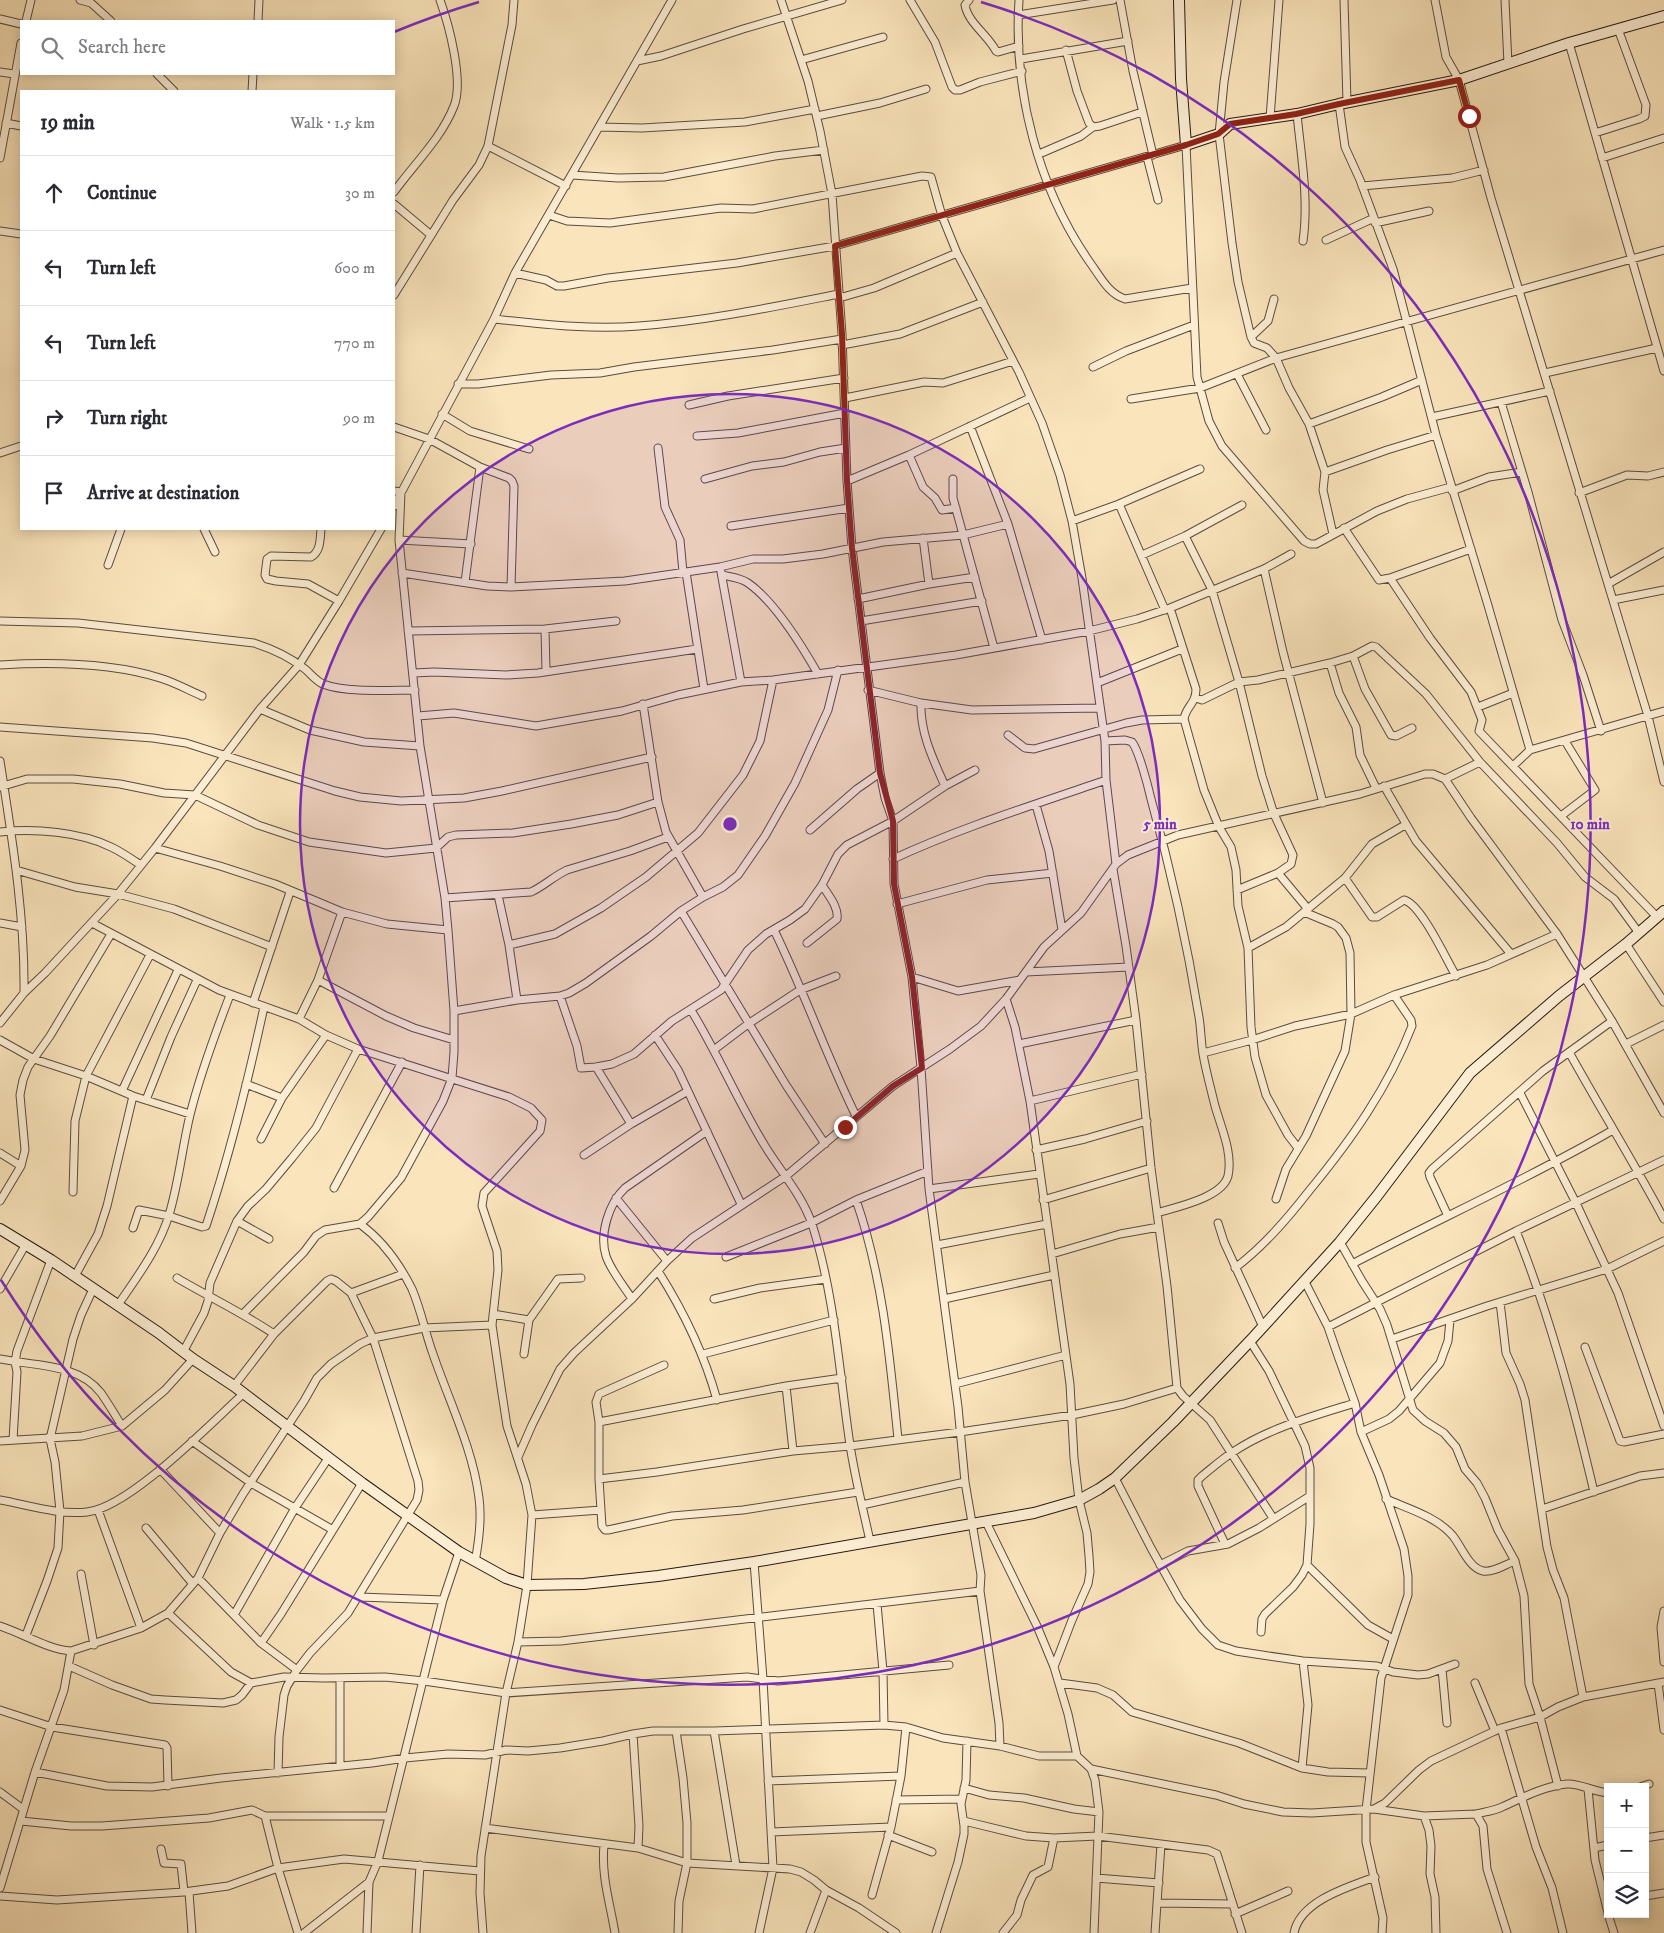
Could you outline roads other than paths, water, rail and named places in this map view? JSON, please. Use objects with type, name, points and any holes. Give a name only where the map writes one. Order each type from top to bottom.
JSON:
[{"type":"street","points":[[26,20],[31,0]]},
{"type":"street","points":[[80,0],[91,3],[110,20]]},
{"type":"street","points":[[258,20],[259,0]]},
{"type":"street","points":[[395,191],[436,138],[454,105],[457,89],[457,71],[447,22],[440,0]]},
{"type":"street","points":[[395,293],[453,200],[479,165],[488,146],[512,25],[514,0]]},
{"type":"street","points":[[243,1314],[304,1252],[316,1236],[325,1230],[360,1224],[401,1178],[443,1101],[452,1078],[454,1011],[448,930],[445,898],[420,746],[414,672],[402,574],[398,491],[429,439],[494,319],[515,272],[600,128],[672,0]]},
{"type":"street","points":[[781,0],[816,112],[832,194],[842,342],[847,481],[852,548],[865,666],[880,773],[893,821],[892,859],[897,904],[912,977],[922,1068],[929,1190],[955,1384],[965,1482],[981,1574],[980,1591],[999,1723],[1000,1746]]},
{"type":"street","points":[[638,61],[661,56],[743,29],[842,0]]},
{"type":"street","points":[[910,0],[934,42],[952,87],[955,90],[1022,71]]},
{"type":"street","points":[[969,0],[965,5],[966,10],[996,51],[1019,46]]},
{"type":"street","points":[[1019,0],[1019,46],[1028,116],[1048,186],[1078,245],[1109,289],[1117,296],[1125,299],[1192,288]]},
{"type":"street","points":[[1018,15],[1113,0]]},
{"type":"street","points":[[1120,0],[1158,200]]},
{"type":"street","points":[[1179,0],[1181,79],[1197,377],[1209,421],[1222,446],[1304,541],[1310,544],[1316,544],[1344,528],[1407,499],[1452,489],[1489,477],[1522,472]]},
{"type":"street","points":[[1237,0],[1218,134],[1236,272],[1251,337],[1254,343],[1267,348],[1276,358],[1289,388],[1309,424],[1325,472],[1323,490],[1333,534]]},
{"type":"street","points":[[1270,118],[1279,0]]},
{"type":"street","points":[[1344,0],[1343,103],[1345,148],[1362,186],[1393,268],[1436,435],[1530,750]]},
{"type":"street","points":[[1435,0],[1446,58],[1459,80],[1484,170],[1648,716],[1664,782]]},
{"type":"street","points":[[1505,0],[1508,64]]},
{"type":"street","points":[[515,272],[546,280],[557,286],[564,286],[608,278],[737,263],[835,246],[1186,145],[1218,134],[1230,124],[1296,114],[1459,80],[1569,43],[1664,16]]},
{"type":"street","points":[[0,19],[20,24]]},
{"type":"street","points":[[1595,133],[1639,119],[1645,116],[1647,111],[1618,29]]},
{"type":"street","points":[[801,60],[883,37]]},
{"type":"street","points":[[1021,59],[1128,41]]},
{"type":"street","points":[[1569,43],[1664,372]]},
{"type":"street","points":[[0,158],[20,47]]},
{"type":"street","points":[[1066,50],[1077,91],[1089,123],[1093,127]]},
{"type":"street","points":[[0,72],[14,74]]},
{"type":"street","points":[[159,75],[173,90]]},
{"type":"street","points":[[252,90],[253,75]]},
{"type":"street","points":[[600,128],[642,128],[745,122],[880,103],[926,89]]},
{"type":"street","points":[[1039,154],[1081,136],[1093,127],[1142,112]]},
{"type":"street","points":[[1296,114],[1305,191],[1303,241]]},
{"type":"street","points":[[6,123],[20,126]]},
{"type":"street","points":[[1602,158],[1664,138]]},
{"type":"street","points":[[488,146],[566,186]]},
{"type":"street","points":[[572,176],[618,178],[664,176],[767,157],[824,150]]},
{"type":"street","points":[[1362,186],[1452,178],[1484,170]]},
{"type":"street","points":[[549,215],[567,221],[582,223],[610,223],[721,208],[753,209],[927,175],[931,177],[942,216],[958,253],[1042,423],[1060,475],[1072,521],[1106,742],[1106,780],[1114,866],[1136,1020],[1177,1388],[1183,1396],[1210,1420],[1273,1518]]},
{"type":"street","points":[[395,205],[431,236]]},
{"type":"street","points":[[1326,240],[1375,220],[1429,210]]},
{"type":"street","points":[[0,230],[20,234]]},
{"type":"street","points":[[1131,399],[1200,388],[1276,358],[1664,250]]},
{"type":"street","points":[[494,319],[564,327],[638,326],[714,317],[839,296],[874,288],[958,253]]},
{"type":"street","points":[[1251,337],[1268,322],[1274,300]]},
{"type":"street","points":[[458,384],[478,384],[551,375],[600,373],[634,367],[900,334],[983,302]]},
{"type":"street","points":[[1093,367],[1126,351],[1194,324]]},
{"type":"street","points":[[1545,373],[1657,348]]},
{"type":"street","points":[[845,398],[924,382],[943,383],[1013,361]]},
{"type":"street","points":[[1237,374],[1266,430]]},
{"type":"street","points":[[689,405],[728,396],[844,378]]},
{"type":"street","points":[[1309,424],[1422,380]]},
{"type":"street","points":[[1432,417],[1550,391]]},
{"type":"street","points":[[847,481],[910,455],[1030,398]]},
{"type":"street","points":[[1501,402],[1562,620],[1583,675],[1601,731]]},
{"type":"street","points":[[697,436],[738,433],[845,413]]},
{"type":"street","points":[[442,414],[470,431],[530,449]]},
{"type":"street","points":[[970,426],[1008,524],[1042,640]]},
{"type":"street","points":[[395,427],[429,439],[480,467],[509,478],[512,481],[514,486],[511,587]]},
{"type":"street","points":[[1325,472],[1436,435]]},
{"type":"street","points":[[0,453],[20,446]]},
{"type":"street","points":[[658,448],[664,507],[680,540],[704,689]]},
{"type":"street","points":[[705,479],[752,466],[784,462],[820,452],[846,448]]},
{"type":"street","points":[[910,455],[923,487],[934,498],[939,507],[942,510],[956,508]]},
{"type":"street","points":[[465,582],[480,467]]},
{"type":"street","points":[[1072,521],[1119,504],[1200,469]]},
{"type":"street","points":[[1580,493],[1627,475],[1648,476],[1664,472]]},
{"type":"street","points":[[953,479],[953,498],[994,648]]},
{"type":"street","points":[[1119,504],[1168,609],[1196,688],[1196,698],[1185,712],[1184,719],[1204,790],[1219,827],[1231,847],[1236,870],[1238,906],[1248,948],[1252,1040],[1266,1095],[1288,1135],[1298,1148]]},
{"type":"street","points":[[1142,555],[1185,536],[1242,504]]},
{"type":"street","points":[[731,526],[849,508]]},
{"type":"street","points":[[402,574],[511,587],[625,580],[720,567],[753,559],[783,559],[923,538],[963,535],[1008,524]]},
{"type":"street","points":[[1344,528],[1378,579],[1390,578],[1471,549]]},
{"type":"street","points":[[108,566],[121,530]]},
{"type":"street","points":[[204,530],[215,552]]},
{"type":"street","points":[[321,530],[315,555],[311,557],[271,556],[267,559],[265,575],[267,578],[276,581],[308,584],[339,601]]},
{"type":"street","points":[[0,1023],[24,993],[118,894],[260,709],[299,665],[339,601],[379,530]]},
{"type":"street","points":[[1185,536],[1212,590],[1239,682],[1262,776],[1274,814],[1293,855],[1291,864],[1278,872],[1237,890]]},
{"type":"street","points":[[923,538],[930,584]]},
{"type":"street","points":[[400,540],[471,544]]},
{"type":"street","points":[[1608,584],[1664,552]]},
{"type":"street","points":[[418,716],[454,713],[536,726],[622,711],[704,689],[740,682],[818,674],[1042,640],[1089,631],[1168,609],[1264,569],[1291,554]]},
{"type":"street","points":[[720,567],[740,682]]},
{"type":"street","points":[[1264,569],[1283,652],[1290,673],[1322,803]]},
{"type":"street","points":[[722,575],[748,582],[765,598],[806,653],[818,674]]},
{"type":"street","points":[[858,599],[975,577]]},
{"type":"street","points":[[1390,578],[1430,638],[1471,692],[1482,721],[1479,731],[1561,816],[1651,922]]},
{"type":"street","points":[[1613,600],[1664,590]]},
{"type":"street","points":[[861,621],[982,601]]},
{"type":"street","points":[[0,621],[78,623],[254,643],[277,651],[323,684],[356,690],[415,690]]},
{"type":"street","points":[[408,631],[545,629],[616,621]]},
{"type":"street","points":[[545,629],[546,671]]},
{"type":"street","points":[[1196,698],[1202,700],[1239,682],[1258,680],[1330,663],[1353,656],[1372,646],[1376,647],[1426,694],[1480,762],[1562,848],[1585,877],[1614,899],[1651,922]]},
{"type":"street","points":[[414,672],[506,675],[697,649]]},
{"type":"street","points":[[1097,683],[1182,649]]},
{"type":"street","points":[[1353,656],[1365,689],[1391,736],[1396,736],[1412,728]]},
{"type":"street","points":[[1330,663],[1339,693],[1356,727],[1360,755],[1376,788]]},
{"type":"street","points":[[0,665],[25,664],[112,669],[160,678],[202,696]]},
{"type":"street","points":[[454,1011],[517,1000],[560,996],[569,993],[651,936],[702,896],[723,887],[738,875],[765,836],[795,783],[828,710],[838,670]]},
{"type":"street","points":[[510,945],[555,934],[601,908],[676,853],[698,833],[743,775],[760,741],[773,680]]},
{"type":"street","points":[[868,690],[921,703],[972,710],[1100,708]]},
{"type":"street","points":[[1478,707],[1513,693]]},
{"type":"street","points":[[921,703],[922,728],[945,786]]},
{"type":"street","points":[[643,704],[658,802],[668,837],[702,896]]},
{"type":"street","points":[[260,709],[310,730],[364,742],[420,746]]},
{"type":"street","points":[[1513,766],[1530,750],[1601,731],[1664,711]]},
{"type":"street","points":[[1008,735],[1025,748],[1034,749],[1142,720],[1184,719]]},
{"type":"street","points":[[0,727],[153,738],[186,744],[343,793],[401,801],[477,796],[652,757]]},
{"type":"street","points":[[1106,742],[1125,740],[1134,744],[1146,780],[1180,913],[1199,1018],[1203,1053],[1229,1155],[1228,1177],[1224,1185],[1205,1198],[1157,1213]]},
{"type":"street","points":[[1561,816],[1595,790],[1565,741]]},
{"type":"street","points":[[0,761],[2,787],[16,870],[22,927],[24,993]]},
{"type":"street","points":[[1445,779],[1480,762]]},
{"type":"street","points":[[560,996],[578,1046],[580,1066],[584,1068],[612,1064],[634,1054],[672,1021],[721,990],[748,950],[805,909],[822,885],[838,854],[847,845],[893,821],[945,786],[975,770]]},
{"type":"street","points":[[810,830],[857,788],[880,773]]},
{"type":"street","points":[[518,1457],[560,1369],[574,1353],[632,1299],[667,1261],[692,1238],[740,1204],[786,1176],[893,1086],[981,1026],[1006,999],[1044,947],[1081,913],[1114,866],[1128,856],[1178,835],[1322,803],[1425,774],[1433,774],[1445,779],[1471,818],[1557,934],[1626,1044],[1664,1113]]},
{"type":"street","points":[[2,787],[15,781],[73,779],[120,784],[182,796],[195,795],[258,825],[309,842],[386,853],[436,848],[448,837],[456,835],[513,833],[618,815],[658,802]]},
{"type":"street","points":[[892,859],[993,818],[1106,780]]},
{"type":"street","points":[[1384,786],[1416,841],[1511,954]]},
{"type":"street","points":[[1036,805],[1053,873],[1062,930]]},
{"type":"street","points":[[1248,948],[1286,927],[1345,878],[1372,844],[1406,825]]},
{"type":"street","points":[[0,832],[56,833],[93,840],[111,847],[141,866]]},
{"type":"street","points":[[445,898],[530,892],[538,889],[559,873],[668,837]]},
{"type":"street","points":[[155,848],[275,884],[290,892],[342,912],[387,924],[448,930]]},
{"type":"street","points":[[16,870],[174,909],[272,947]]},
{"type":"street","points":[[1276,1199],[1286,1169],[1306,1136],[1345,1051],[1351,1014],[1350,953],[1346,938],[1338,927],[1306,910],[1278,872]]},
{"type":"street","points":[[897,904],[987,880],[1053,873]]},
{"type":"street","points":[[1345,878],[1372,917],[1376,917],[1404,900],[1409,901],[1424,919],[1456,976]]},
{"type":"street","points":[[807,943],[837,919],[838,914],[835,907],[822,885]]},
{"type":"street","points":[[253,1003],[290,892]]},
{"type":"street","points":[[498,895],[510,945],[517,1000]]},
{"type":"street","points":[[681,911],[748,1024],[825,1144]]},
{"type":"street","points":[[299,1019],[318,980],[342,912]]},
{"type":"street","points":[[0,1229],[75,1276],[234,1386],[362,1483],[459,1552],[506,1578],[527,1584],[584,1584],[754,1562],[986,1522],[1043,1511],[1079,1500],[1114,1478],[1192,1404],[1305,1282],[1378,1196],[1470,1073],[1583,976],[1626,944],[1651,922]]},
{"type":"street","points":[[0,923],[22,927]]},
{"type":"street","points":[[92,923],[197,980],[230,995],[299,1019],[326,1035],[358,1049],[509,1097],[531,1108],[542,1120],[540,1131],[484,1193],[482,1200],[486,1221],[497,1251],[498,1270],[492,1325],[507,1426],[530,1497],[532,1515],[527,1584],[518,1642],[506,1693],[485,1828],[480,1871],[483,1933]]},
{"type":"street","points":[[774,930],[792,967],[800,990],[856,1116]]},
{"type":"street","points":[[0,1201],[21,1166],[26,1142],[21,1114],[21,1087],[28,1067],[50,1036],[110,934]]},
{"type":"street","points":[[1203,1053],[1295,1026],[1351,1014],[1394,995],[1456,976],[1557,934]]},
{"type":"street","points":[[1626,944],[1664,1002]]},
{"type":"street","points":[[73,1192],[75,1121],[86,1076],[150,954]]},
{"type":"street","points":[[1026,972],[1129,967]]},
{"type":"street","points":[[122,1091],[178,970]]},
{"type":"street","points":[[715,1050],[748,1024],[800,990],[836,976]]},
{"type":"street","points":[[912,977],[958,991],[1020,980]]},
{"type":"street","points":[[146,1100],[171,1037],[197,980]]},
{"type":"street","points":[[318,980],[386,1016],[414,1028],[454,1040]]},
{"type":"street","points":[[118,1305],[155,1247],[169,1216],[180,1172],[190,1114],[215,1034],[230,995]]},
{"type":"street","points":[[1235,1268],[1264,1245],[1300,1202],[1357,1130],[1382,1090],[1412,1026],[1411,1020],[1394,995]]},
{"type":"street","points":[[1006,999],[1019,1044],[1030,1100],[1066,1355],[1079,1500],[1087,1533],[1090,1572],[1088,1584],[1054,1667]]},
{"type":"street","points":[[133,1228],[138,1210],[169,1216],[202,1227],[206,1226],[223,1177],[264,1007]]},
{"type":"street","points":[[691,1010],[715,1050],[766,1147],[786,1176],[811,1223],[826,1279],[834,1320],[850,1446],[858,1492],[870,1542]]},
{"type":"street","points":[[1019,1044],[1136,1020]]},
{"type":"street","points":[[1448,1216],[1429,1173],[1543,1071],[1612,1021]]},
{"type":"street","points":[[1626,1044],[1664,1025]]},
{"type":"street","points":[[261,1139],[282,1098],[326,1035]]},
{"type":"street","points":[[655,1035],[678,1070],[740,1204]]},
{"type":"street","points":[[0,1040],[34,1059],[86,1076],[133,1096],[190,1114]]},
{"type":"street","points":[[183,1352],[204,1313],[209,1297],[210,1283],[237,1221],[316,1128],[358,1049]]},
{"type":"street","points":[[1569,1052],[1613,1130],[1640,1173],[1664,1219]]},
{"type":"street","points":[[334,1188],[402,1062]]},
{"type":"street","points":[[596,1067],[631,1124]]},
{"type":"street","points":[[1030,1100],[1142,1074]]},
{"type":"street","points":[[246,1084],[282,1098]]},
{"type":"street","points":[[584,1155],[688,1090]]},
{"type":"street","points":[[1520,1093],[1576,1203],[1624,1308],[1664,1426]]},
{"type":"street","points":[[75,1276],[98,1234],[107,1206],[133,1096]]},
{"type":"street","points":[[1036,1150],[1085,1139],[1147,1121]]},
{"type":"street","points":[[1352,1264],[1555,1163],[1613,1130]]},
{"type":"street","points":[[632,1299],[606,1255],[606,1227],[609,1213],[616,1198],[625,1188],[707,1131]]},
{"type":"street","points":[[0,1153],[21,1166]]},
{"type":"street","points":[[1328,1327],[1516,1231],[1664,1160]]},
{"type":"street","points":[[1043,1200],[1151,1168]]},
{"type":"street","points":[[726,1257],[811,1223],[856,1200],[928,1171]]},
{"type":"street","points":[[929,1190],[1039,1174]]},
{"type":"street","points":[[616,1198],[667,1261]]},
{"type":"street","points":[[856,1200],[870,1243],[879,1287],[898,1439]]},
{"type":"street","points":[[237,1221],[269,1239]]},
{"type":"street","points":[[1218,1223],[1235,1268],[1263,1327]]},
{"type":"street","points":[[360,1224],[379,1240],[403,1274],[417,1302],[424,1328],[473,1468],[481,1519],[475,1562]]},
{"type":"street","points":[[937,1245],[1047,1224]]},
{"type":"street","points":[[1052,1254],[1120,1234],[1159,1227]]},
{"type":"street","points":[[1516,1231],[1539,1290],[1565,1372],[1594,1492]]},
{"type":"street","points":[[1392,1339],[1500,1302],[1607,1269],[1664,1241]]},
{"type":"street","points":[[1340,1242],[1380,1309],[1392,1339],[1408,1400],[1413,1410],[1418,1416],[1444,1433],[1456,1447],[1465,1469],[1477,1483],[1485,1498],[1498,1530],[1515,1561],[1524,1596],[1529,1684],[1540,1717],[1558,1786]]},
{"type":"street","points":[[0,1289],[26,1244]]},
{"type":"street","points":[[13,1440],[17,1372],[15,1362],[20,1340],[51,1260]]},
{"type":"street","points":[[658,1271],[679,1304],[702,1354],[717,1400]]},
{"type":"street","points":[[351,1293],[403,1274]]},
{"type":"street","points":[[944,1299],[1054,1275]]},
{"type":"street","points":[[178,1278],[209,1297],[243,1314],[274,1334]]},
{"type":"street","points":[[524,1354],[529,1320],[558,1279],[581,1278]]},
{"type":"street","points":[[234,1386],[274,1334],[326,1281],[331,1279],[336,1281],[351,1293],[373,1338],[418,1481],[417,1500],[359,1596],[348,1613],[292,1677],[284,1695],[278,1773]]},
{"type":"street","points":[[714,1299],[760,1288],[826,1279]]},
{"type":"street","points":[[1305,1282],[1328,1327],[1362,1432],[1404,1549],[1408,1576],[1408,1595],[1383,1667],[1369,1773],[1370,1810],[1366,1842],[1383,1918],[1382,1933]]},
{"type":"street","points":[[26,1635],[58,1548],[60,1511],[55,1462],[50,1439],[65,1369],[81,1316],[94,1289]]},
{"type":"street","points":[[1500,1302],[1504,1344],[1525,1400],[1550,1559],[1564,1598],[1583,1697]]},
{"type":"street","points":[[493,1314],[529,1320]]},
{"type":"street","points":[[702,1354],[834,1320]]},
{"type":"street","points":[[1362,1432],[1389,1419],[1399,1411],[1440,1363],[1448,1341],[1450,1320]]},
{"type":"street","points":[[0,1626],[49,1646],[72,1652],[141,1628],[168,1613],[195,1581],[220,1533],[322,1372],[360,1344],[373,1338],[424,1328],[492,1325]]},
{"type":"street","points":[[1250,1341],[1269,1371],[1305,1446],[1310,1468],[1310,1524],[1307,1565],[1302,1576],[1293,1587],[1265,1614],[1262,1620],[1261,1632]]},
{"type":"street","points":[[1585,1347],[1620,1441],[1624,1442],[1664,1434]]},
{"type":"street","points":[[955,1384],[1066,1355]]},
{"type":"street","points":[[0,1359],[65,1369],[82,1377],[100,1392],[122,1426]]},
{"type":"street","points":[[0,1441],[82,1436],[122,1426],[165,1390],[193,1359]]},
{"type":"street","points":[[664,1364],[599,1394],[596,1402],[603,1528],[608,1530],[672,1516],[743,1510],[858,1492]]},
{"type":"street","points":[[598,1422],[786,1386],[842,1378]]},
{"type":"street","points":[[786,1386],[793,1451]]},
{"type":"street","points":[[599,1478],[666,1471],[793,1451],[960,1432],[1072,1415],[1124,1404],[1177,1388]]},
{"type":"street","points":[[0,1500],[60,1511],[86,1512],[98,1510],[125,1495],[151,1477],[243,1394]]},
{"type":"street","points":[[1225,1544],[1198,1483],[1202,1476],[1231,1453],[1251,1441],[1293,1423],[1354,1403]]},
{"type":"street","points":[[192,1441],[251,1484],[333,1530]]},
{"type":"street","points":[[234,1614],[295,1508],[329,1457]]},
{"type":"street","points":[[160,1469],[220,1533]]},
{"type":"street","points":[[1542,1508],[1640,1476],[1664,1473]]},
{"type":"street","points":[[1114,1478],[1180,1600],[1202,1629],[1218,1645],[1236,1651],[1303,1661],[1383,1667],[1393,1672],[1418,1675],[1425,1675],[1455,1664]]},
{"type":"street","points":[[862,1505],[965,1482]]},
{"type":"street","points":[[261,1643],[362,1483]]},
{"type":"street","points":[[1160,1565],[1188,1551],[1228,1544],[1310,1496]]},
{"type":"street","points":[[1386,1499],[1419,1512],[1436,1522],[1452,1535],[1478,1569],[1489,1571],[1515,1561]]},
{"type":"street","points":[[98,1510],[141,1628]]},
{"type":"street","points":[[532,1515],[601,1510]]},
{"type":"street","points":[[986,1522],[1037,1626],[1054,1667],[1060,1683],[1077,1756],[1091,1769],[1283,1812],[1312,1813],[1370,1810],[1424,1816],[1476,1814],[1500,1808],[1521,1797],[1558,1786],[1573,1784],[1604,1793]]},
{"type":"street","points":[[146,1528],[195,1581],[234,1614],[261,1643],[297,1670]]},
{"type":"street","points":[[367,1933],[369,1882],[378,1861],[444,1600],[459,1552]]},
{"type":"street","points":[[754,1562],[763,1679],[773,1868],[759,1933]]},
{"type":"street","points":[[1307,1565],[1368,1625],[1393,1639]]},
{"type":"street","points":[[81,1574],[94,1645]]},
{"type":"street","points":[[518,1642],[561,1641],[980,1591]]},
{"type":"street","points":[[359,1596],[444,1600]]},
{"type":"street","points":[[877,1604],[884,1725]]},
{"type":"street","points":[[1664,1611],[1661,1627],[1664,1662]]},
{"type":"street","points":[[168,1613],[231,1672],[250,1683],[284,1676],[385,1677],[506,1693],[700,1679],[747,1677],[778,1681],[949,1664]]},
{"type":"street","points":[[0,1888],[23,1809],[64,1690],[72,1652]]},
{"type":"street","points":[[1302,1768],[1308,1705],[1303,1661]]},
{"type":"street","points":[[69,1666],[112,1686],[151,1699],[224,1703],[236,1700],[250,1683]]},
{"type":"street","points":[[1442,1669],[1448,1723]]},
{"type":"street","points":[[340,1678],[340,1766]]},
{"type":"street","points":[[1060,1683],[1097,1688],[1113,1695],[1132,1712],[1239,1744],[1302,1768],[1328,1772],[1369,1773]]},
{"type":"street","points":[[1475,1683],[1498,1729],[1536,1847],[1552,1888],[1562,1933]]},
{"type":"street","points":[[1370,1810],[1385,1803],[1431,1761],[1498,1729],[1540,1717],[1583,1697],[1661,1683],[1664,1730]]},
{"type":"street","points":[[0,1710],[52,1728],[165,1745],[167,1748],[168,1786]]},
{"type":"street","points":[[35,1772],[107,1786],[131,1788],[168,1786],[405,1758],[448,1754],[485,1755],[506,1750],[528,1751],[560,1748],[633,1734],[884,1725],[906,1726],[943,1738],[1000,1746],[1039,1756],[1077,1756]]},
{"type":"street","points":[[872,1895],[901,1776],[906,1726]]},
{"type":"street","points":[[676,1731],[683,1778],[688,1863],[679,1901],[678,1933]]},
{"type":"street","points":[[714,1732],[736,1866]]},
{"type":"street","points":[[633,1734],[639,1826],[638,1848]]},
{"type":"street","points":[[936,1933],[958,1862],[964,1834],[964,1821],[961,1812],[967,1741]]},
{"type":"street","points":[[1091,1769],[1097,1792],[1099,1812],[1094,1933]]},
{"type":"street","points":[[768,1781],[901,1776]]},
{"type":"street","points":[[964,1788],[989,1795],[1024,1798],[1074,1809],[1099,1812]]},
{"type":"street","points":[[1588,1789],[1594,1848],[1604,1894]]},
{"type":"street","points":[[0,1792],[23,1809]]},
{"type":"street","points":[[896,1800],[962,1799]]},
{"type":"street","points":[[21,1821],[71,1826],[102,1826],[209,1818],[252,1810],[265,1816],[389,1816]]},
{"type":"street","points":[[1476,1814],[1483,1826],[1487,1869],[1507,1933]]},
{"type":"street","points":[[265,1816],[278,1868],[298,1933]]},
{"type":"street","points":[[1424,1816],[1429,1830],[1431,1846],[1430,1874],[1435,1897],[1436,1933]]},
{"type":"street","points":[[964,1821],[1026,1836],[1054,1838],[1098,1836],[1208,1850],[1217,1854],[1242,1933]]},
{"type":"street","points":[[771,1832],[890,1827]]},
{"type":"street","points":[[485,1828],[638,1848],[688,1863],[790,1868],[801,1872],[826,1890],[859,1908],[896,1933]]},
{"type":"street","points":[[888,1835],[932,1852]]},
{"type":"street","points":[[1649,1837],[1664,1835]]},
{"type":"street","points":[[1002,1933],[1017,1915],[1021,1900],[1033,1875],[1048,1867],[1054,1838]]},
{"type":"street","points":[[1155,1933],[1160,1883],[1161,1844]]},
{"type":"street","points":[[604,1845],[602,1864],[607,1902],[615,1933]]},
{"type":"street","points":[[1594,1848],[1604,1847]]},
{"type":"street","points":[[161,1849],[164,1863],[181,1864],[187,1892],[192,1933]]},
{"type":"street","points":[[0,1896],[56,1900],[187,1892],[228,1886],[278,1868],[344,1859],[480,1871]]},
{"type":"street","points":[[416,1933],[420,1865]]},
{"type":"street","points":[[1294,1933],[1298,1921],[1308,1908],[1334,1893],[1374,1877]]},
{"type":"street","points":[[1096,1878],[1160,1883]]},
{"type":"street","points":[[304,1933],[369,1882]]},
{"type":"street","points":[[810,1933],[826,1890]]},
{"type":"street","points":[[1235,1914],[1288,1891]]},
{"type":"street","points":[[1649,1895],[1664,1893]]},
{"type":"street","points":[[1158,1903],[1232,1904]]},
{"type":"street","points":[[1610,1918],[1614,1933]]}]
